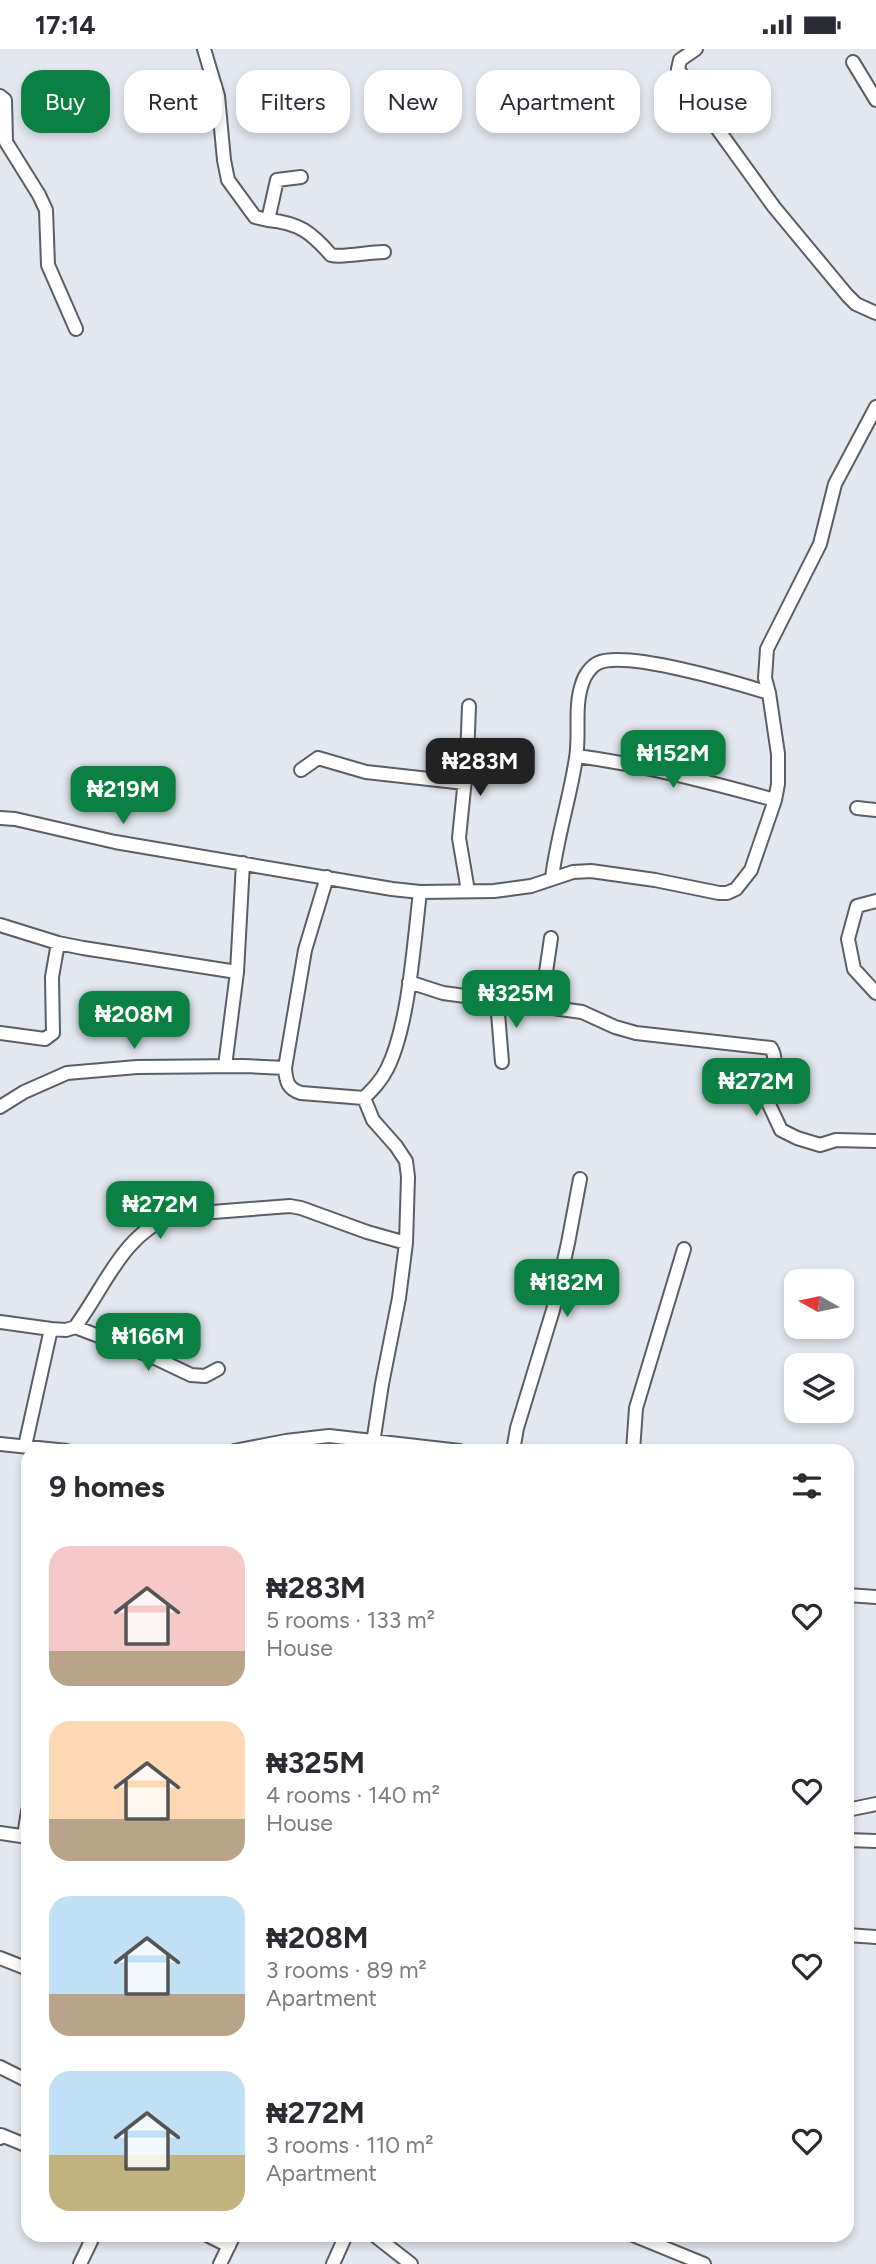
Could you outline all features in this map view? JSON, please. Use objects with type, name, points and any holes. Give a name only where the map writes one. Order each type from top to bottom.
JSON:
[{"type":"street","points":[[204,49],[218,96],[228,180],[255,217],[300,226],[331,255],[339,257],[349,253],[384,252]]},
{"type":"street","points":[[696,49],[680,60],[678,69],[719,131],[774,207],[847,295],[856,304],[876,313]]},
{"type":"street","points":[[853,62],[876,100]]},
{"type":"street","points":[[0,96],[5,100],[6,142],[46,210],[48,265],[76,329]]},
{"type":"street","points":[[268,220],[277,180],[301,177]]},
{"type":"street","points":[[0,818],[15,818],[116,842],[420,892],[510,889],[573,872],[591,871],[727,893],[736,889],[751,870],[778,784],[778,754],[764,663],[771,638],[820,544],[835,484],[872,424],[876,407]]},
{"type":"street","points":[[552,878],[556,841],[577,757],[580,691],[586,675],[596,664],[614,661],[673,667],[769,693]]},
{"type":"street","points":[[468,891],[458,838],[465,783],[469,706]]},
{"type":"street","points":[[577,757],[622,762],[775,800]]},
{"type":"street","points":[[301,770],[318,758],[366,772],[465,783]]},
{"type":"street","points":[[857,808],[876,810]]},
{"type":"street","points":[[225,1066],[237,972],[243,863]]},
{"type":"street","points":[[327,877],[305,950],[285,1069],[286,1082],[292,1090],[313,1095],[363,1098],[376,1087],[389,1066],[396,1047],[409,982],[420,892]]},
{"type":"street","points":[[876,901],[857,906],[848,939],[854,969],[876,993]]},
{"type":"street","points":[[0,925],[58,943],[237,972]]},
{"type":"street","points":[[541,1006],[551,938]]},
{"type":"street","points":[[0,1033],[45,1039],[53,1033],[52,977],[58,943]]},
{"type":"street","points":[[409,982],[443,993],[582,1011],[615,1027],[636,1033],[771,1048],[775,1056],[766,1098],[781,1130],[818,1145],[836,1140],[876,1141]]},
{"type":"street","points":[[497,1002],[502,1062]]},
{"type":"street","points":[[0,1107],[24,1091],[67,1073],[137,1067],[225,1066],[285,1069]]},
{"type":"street","points":[[363,1098],[373,1120],[406,1161],[409,1195],[399,1298],[373,1443]]},
{"type":"street","points":[[514,1444],[553,1310],[580,1179]]},
{"type":"street","points":[[75,1327],[118,1259],[158,1221],[174,1215],[301,1207],[367,1233],[406,1243]]},
{"type":"street","points":[[634,1444],[636,1408],[684,1249]]},
{"type":"street","points":[[0,1321],[51,1329],[66,1330],[75,1327],[134,1349],[191,1375],[205,1375],[218,1369]]},
{"type":"street","points":[[25,1444],[51,1329]]},
{"type":"street","points":[[270,1444],[329,1436],[384,1444]]},
{"type":"street","points":[[0,1444],[21,1446]]},
{"type":"street","points":[[854,1595],[876,1597]]},
{"type":"street","points":[[854,1809],[876,1804]]},
{"type":"street","points":[[0,1833],[21,1835]]},
{"type":"street","points":[[854,1840],[876,1841]]},
{"type":"street","points":[[854,1935],[876,1937]]},
{"type":"street","points":[[0,1958],[21,1966]]},
{"type":"street","points":[[0,2067],[21,2078]]},
{"type":"street","points":[[0,2136],[21,2144]]},
{"type":"street","points":[[80,2264],[91,2242]]},
{"type":"street","points":[[220,2264],[231,2242]]},
{"type":"street","points":[[333,2264],[343,2242]]},
{"type":"street","points":[[383,2242],[411,2264]]},
{"type":"street","points":[[651,2242],[704,2264]]}]
